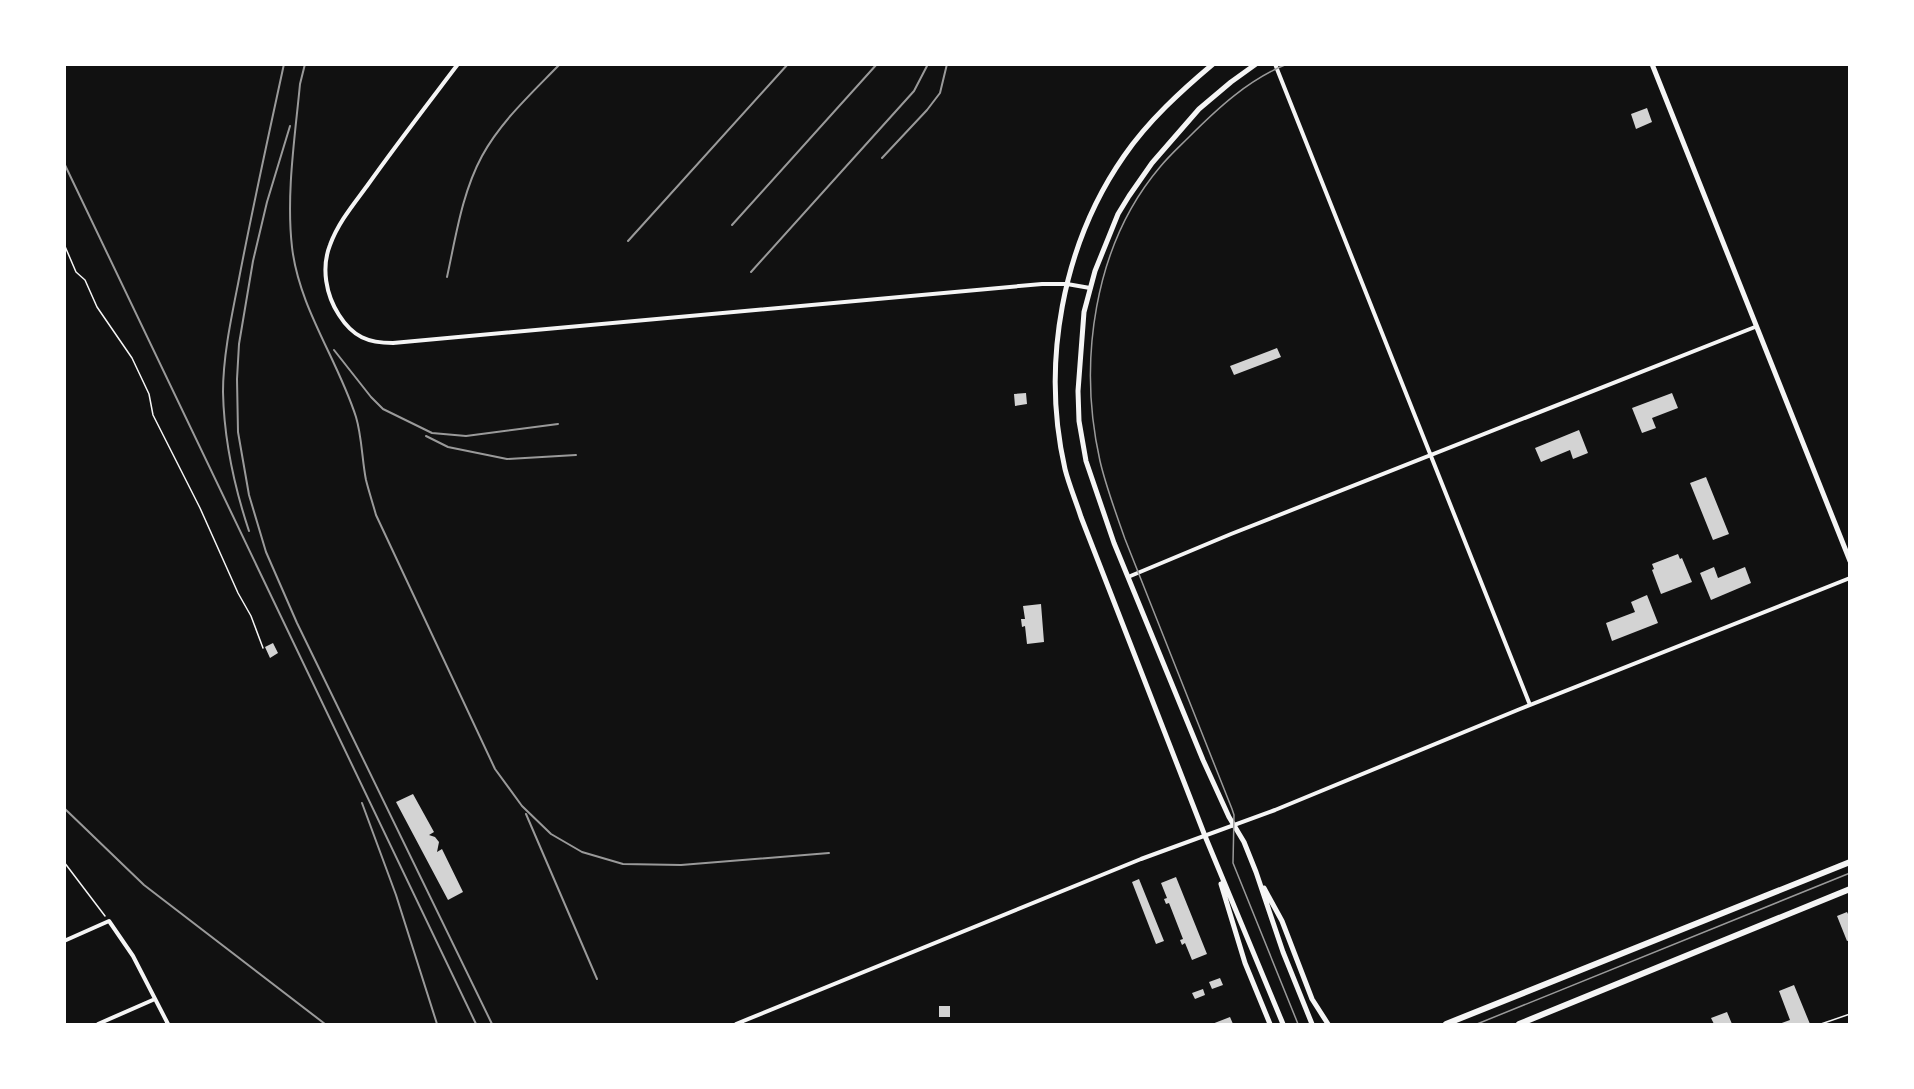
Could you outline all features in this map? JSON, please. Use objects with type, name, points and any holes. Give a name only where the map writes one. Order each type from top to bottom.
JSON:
[{"type":"main road","points":[[1213,64],[1177,95],[1125,154],[1103,189],[1084,229],[1067,284],[1055,382],[1065,470],[1081,517],[1205,836],[1283,1024]]},
{"type":"main road","points":[[1256,64],[1199,109],[1152,163],[1118,214],[1107,237],[1084,312],[1078,391],[1079,421],[1086,461],[1114,543],[1203,760],[1244,842],[1283,952],[1312,1024]]},
{"type":"main road","points":[[1652,64],[1850,561]]},
{"type":"main road","points":[[1446,1024],[1850,861]]},
{"type":"main road","points":[[1219,870],[1245,963],[1270,1024]]},
{"type":"main road","points":[[1256,872],[1282,921],[1312,999],[1328,1024]]},
{"type":"main road","points":[[1519,1024],[1850,889]]},
{"type":"street","points":[[458,64],[341,222],[330,246],[326,276],[328,291],[334,307],[344,322],[361,337],[374,343],[986,289],[1067,284],[1090,288]]},
{"type":"street","points":[[1275,64],[1530,705]]},
{"type":"street","points":[[1128,577],[1755,327]]},
{"type":"street","points":[[736,1024],[1123,867],[1234,825],[1850,579]]},
{"type":"street","points":[[64,940],[109,921],[133,956],[168,1024]]},
{"type":"street","points":[[98,1024],[155,999]]},
{"type":"path","points":[[64,244],[76,272],[85,280],[97,306],[132,358],[149,394],[153,415],[232,575],[263,648]]},
{"type":"path","points":[[64,862],[109,921]]},
{"type":"path","points":[[1821,1024],[1850,1014]]},
{"type":"building","points":[[1647,108],[1652,122],[1636,129],[1631,114]]},
{"type":"building","points":[[1277,348],[1281,357],[1234,375],[1230,366]]},
{"type":"building","points":[[1026,393],[1027,404],[1015,406],[1014,394]]},
{"type":"building","points":[[1672,393],[1678,408],[1652,418],[1656,428],[1642,433],[1632,408]]},
{"type":"building","points":[[1579,430],[1588,453],[1573,459],[1570,450],[1541,462],[1535,448]]},
{"type":"building","points":[[1706,477],[1729,534],[1713,540],[1690,483]]},
{"type":"building","points":[[1678,554],[1692,582],[1661,594],[1652,564]]},
{"type":"building","points":[[1714,567],[1718,578],[1745,567],[1751,583],[1711,600],[1700,573]]},
{"type":"building","points":[[1647,595],[1658,623],[1612,641],[1606,623],[1635,612],[1631,602]]},
{"type":"building","points":[[1041,604],[1044,642],[1027,644],[1025,626],[1022,627],[1021,619],[1025,619],[1023,606]]},
{"type":"building","points":[[273,643],[278,653],[270,658],[265,647]]},
{"type":"building","points":[[413,794],[434,832],[429,835],[435,837],[439,842],[437,852],[442,849],[463,892],[448,900],[396,802]]},
{"type":"building","points":[[1176,877],[1207,954],[1192,960],[1185,943],[1182,945],[1180,940],[1183,939],[1169,903],[1166,904],[1164,899],[1167,898],[1161,883]]},
{"type":"building","points":[[1139,879],[1164,941],[1156,944],[1132,882]]},
{"type":"building","points":[[1847,912],[1850,918],[1850,940],[1847,941],[1837,916]]},
{"type":"building","points":[[1220,978],[1223,985],[1212,989],[1209,982]]},
{"type":"building","points":[[1794,985],[1810,1024],[1779,1024],[1790,1020],[1779,991]]},
{"type":"building","points":[[1203,989],[1205,995],[1195,999],[1192,993]]},
{"type":"building","points":[[939,1006],[950,1006],[950,1017],[939,1017]]},
{"type":"building","points":[[1727,1012],[1732,1024],[1714,1024],[1711,1018]]},
{"type":"building","points":[[1230,1017],[1233,1024],[1212,1024]]},
{"type":"tram line","points":[[1287,64],[1246,86],[1222,105],[1167,159],[1137,198],[1119,232],[1106,269],[1097,307],[1092,346],[1091,385],[1100,461],[1108,490],[1125,539],[1232,809],[1234,815],[1233,863],[1298,1024]]},
{"type":"tram line","points":[[1477,1024],[1850,873]]},
{"type":"railway","points":[[249,531],[234,480],[228,445],[223,392],[224,365],[243,256],[284,64]]},
{"type":"railway","points":[[305,64],[300,84],[290,207],[290,227],[296,269],[302,291],[356,417],[366,480],[376,515],[495,769],[522,806],[551,834],[582,852],[623,864],[681,865],[829,853]]},
{"type":"railway","points":[[447,277],[469,185],[482,156],[508,119],[560,64]]},
{"type":"railway","points":[[628,241],[788,64]]},
{"type":"railway","points":[[732,225],[877,64]]},
{"type":"railway","points":[[751,272],[914,91],[928,64]]},
{"type":"railway","points":[[882,158],[940,93],[947,64]]},
{"type":"railway","points":[[290,126],[267,202],[253,261],[239,344],[238,432],[249,495],[266,552],[297,623],[492,1024]]},
{"type":"railway","points":[[64,163],[476,1024]]},
{"type":"railway","points":[[334,350],[383,409],[432,433],[466,436],[558,424]]},
{"type":"railway","points":[[426,436],[448,447],[507,459],[576,455]]},
{"type":"railway","points":[[362,803],[396,895],[437,1024]]},
{"type":"railway","points":[[64,808],[144,885],[325,1024]]},
{"type":"railway","points":[[526,814],[597,979]]}]
